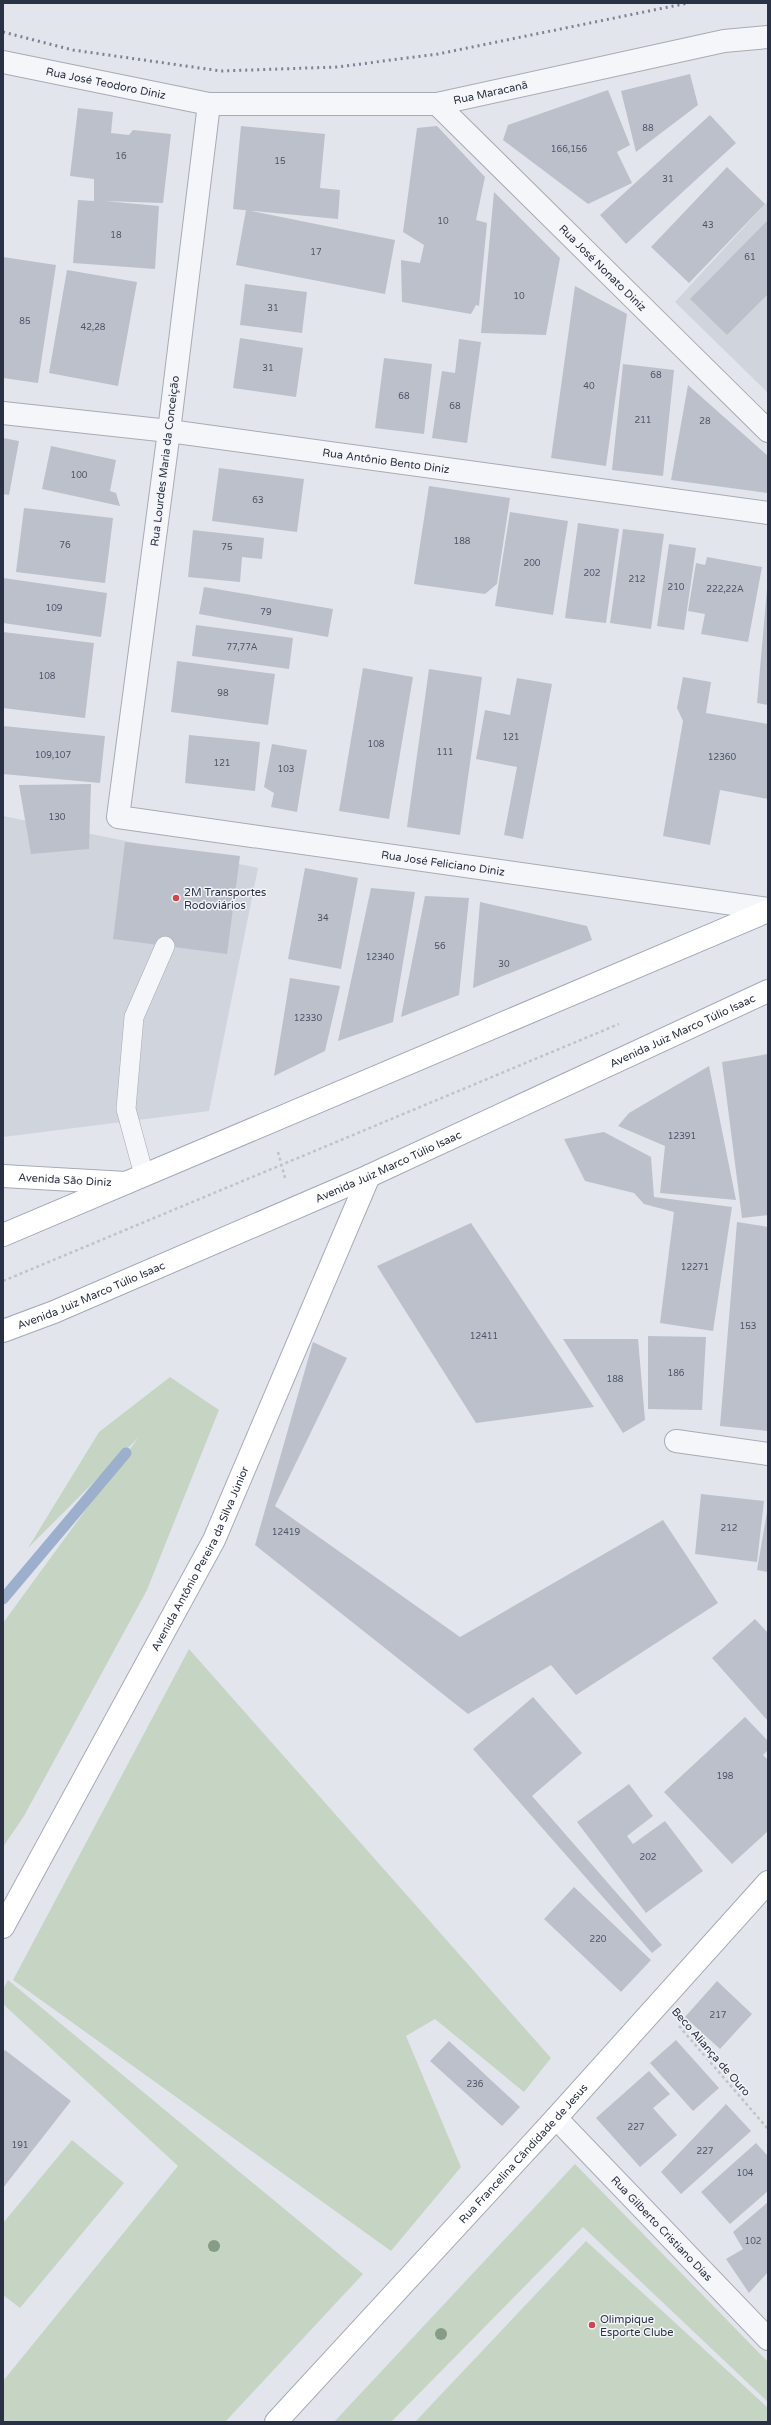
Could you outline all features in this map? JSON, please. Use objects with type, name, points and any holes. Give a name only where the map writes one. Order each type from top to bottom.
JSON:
[{"type":"street","name":"Rua Maracanã","points":[[209,104],[437,104],[724,41],[768,37]]},
{"type":"street","name":"Rua José Teodoro Diniz","points":[[3,62],[209,104]]},
{"type":"street","name":"Rua Lourdes Maria da Conceição","points":[[118,817],[169,430],[209,104]]},
{"type":"street","name":"Rua José Nonato Diniz","points":[[437,104],[768,431]]},
{"type":"street","name":"Rua Antônio Bento Diniz","points":[[3,413],[169,430],[768,513]]},
{"type":"street","name":"Rua José Feliciano Diniz","points":[[118,817],[768,910]]},
{"type":"street","points":[[3,1235],[768,910]]},
{"type":"street","name":"Avenida Juiz Marco Túlio Isaac","points":[[3,1331],[54,1312],[369,1176],[768,991]]},
{"type":"street","name":"Avenida São Diniz","points":[[3,1176],[135,1179]]},
{"type":"street","name":"Avenida Antônio Pereira da Silva Júnior","points":[[3,1927],[214,1540],[369,1176]]},
{"type":"street","points":[[676,1441],[768,1454]]},
{"type":"street","name":"Rua Francelina Cândidade de Jesus","points":[[276,2422],[556,2118],[768,1882]]},
{"type":"street","name":"Rua Gilberto Cristiano Dias","points":[[556,2118],[768,2339]]},
{"type":"lane","points":[[135,1179],[126,1109],[134,1017],[165,946]]},
{"type":"path","points":[[3,1281],[620,1023]]},
{"type":"path","points":[[269,1123],[294,1208]]},
{"type":"path","name":"Beco Aliança de Ouro","points":[[658,2003],[768,2129]]},
{"type":"shaded area","points":[[768,201],[768,393],[675,302]]},
{"type":"shaded area","name":"2M Transportes Rodoviários","points":[[3,816],[258,868],[209,1111],[3,1137]]},
{"type":"green space","points":[[170,1377],[219,1410],[147,1590],[24,1816],[3,1847],[3,1623],[138,1438],[28,1548],[99,1432]]},
{"type":"green space","points":[[189,1649],[551,2058],[524,2092],[435,2019],[406,2036],[461,2167],[391,2251],[13,1980]]},
{"type":"green space","points":[[8,1980],[363,2274],[225,2422],[3,2422],[3,2381],[178,2166],[3,2004],[3,1989]]},
{"type":"green space","points":[[72,2140],[124,2183],[20,2308],[3,2295],[3,2223]]},
{"type":"green space","points":[[575,2164],[768,2362],[768,2402],[583,2227],[391,2422],[334,2422]]},
{"type":"green space","name":"Olimpique Esporte Clube","points":[[586,2241],[768,2408],[768,2422],[415,2422]]},
{"type":"building","points":[[690,74],[698,105],[636,152],[621,91]]},
{"type":"building","points":[[608,90],[630,145],[617,152],[632,183],[588,204],[503,140],[508,125]]},
{"type":"building","points":[[78,108],[113,112],[111,133],[129,135],[133,130],[171,134],[163,203],[104,201],[159,206],[155,269],[73,263],[78,200],[94,201],[94,179],[70,176]]},
{"type":"building","points":[[710,115],[736,143],[626,244],[600,215]]},
{"type":"building","points":[[241,126],[325,134],[320,188],[340,190],[338,219],[233,209]]},
{"type":"building","points":[[437,126],[485,177],[476,220],[487,223],[479,306],[476,305],[471,314],[402,302],[401,260],[420,263],[424,245],[403,232],[417,128]]},
{"type":"building","points":[[727,167],[765,204],[689,283],[651,247]]},
{"type":"building","points":[[494,192],[560,258],[546,335],[481,333]]},
{"type":"building","points":[[246,210],[395,240],[385,294],[236,265]]},
{"type":"building","points":[[768,220],[768,294],[727,335],[690,299]]},
{"type":"building","points":[[3,257],[56,265],[38,383],[3,378]]},
{"type":"building","points":[[67,270],[137,282],[118,386],[49,373]]},
{"type":"building","points":[[245,284],[307,292],[302,333],[240,325]]},
{"type":"building","points":[[575,286],[627,314],[606,466],[551,458]]},
{"type":"building","points":[[240,338],[303,348],[296,397],[233,388]]},
{"type":"building","points":[[459,339],[481,342],[467,443],[432,438],[442,371],[455,373]]},
{"type":"building","points":[[384,358],[432,364],[424,434],[375,428]]},
{"type":"building","points":[[623,364],[674,370],[663,476],[612,470]]},
{"type":"building","points":[[688,385],[768,456],[768,493],[671,480]]},
{"type":"building","points":[[3,438],[19,441],[9,495],[3,494]]},
{"type":"building","points":[[51,446],[116,460],[110,491],[116,493],[120,506],[42,489]]},
{"type":"building","points":[[219,468],[304,479],[297,532],[212,521]]},
{"type":"building","points":[[429,486],[510,498],[497,584],[485,594],[414,584]]},
{"type":"building","points":[[24,508],[113,518],[105,583],[16,572]]},
{"type":"building","points":[[510,512],[568,521],[553,615],[495,606]]},
{"type":"building","points":[[578,523],[619,529],[606,623],[565,618]]},
{"type":"building","points":[[623,529],[664,534],[651,629],[610,623]]},
{"type":"building","points":[[193,530],[264,538],[262,559],[242,557],[240,582],[188,577]]},
{"type":"building","points":[[669,544],[696,548],[684,630],[657,626]]},
{"type":"building","points":[[707,557],[762,567],[748,642],[701,634],[705,614],[688,611],[696,563],[705,565]]},
{"type":"building","points":[[3,578],[107,593],[101,637],[3,623]]},
{"type":"building","points":[[204,587],[333,609],[328,637],[199,614]]},
{"type":"building","points":[[768,589],[768,705],[757,703]]},
{"type":"building","points":[[196,625],[293,638],[289,669],[192,656]]},
{"type":"building","points":[[3,632],[94,643],[85,718],[3,708]]},
{"type":"building","points":[[177,661],[275,674],[268,725],[171,712]]},
{"type":"building","points":[[363,668],[413,677],[389,819],[339,811]]},
{"type":"building","points":[[429,669],[482,677],[460,835],[407,827]]},
{"type":"building","points":[[683,677],[711,682],[706,713],[768,724],[768,799],[720,790],[710,845],[663,836],[683,721],[677,708]]},
{"type":"building","points":[[517,678],[552,684],[523,839],[504,835],[517,767],[476,759],[485,710],[510,715]]},
{"type":"building","points":[[3,726],[105,736],[100,783],[3,774]]},
{"type":"building","points":[[189,735],[260,742],[255,791],[185,783]]},
{"type":"building","points":[[272,744],[307,750],[297,812],[271,807],[274,793],[264,787]]},
{"type":"building","points":[[91,784],[89,849],[31,854],[19,785]]},
{"type":"building","name":"2M Transportes Rodoviários","points":[[125,842],[240,856],[227,954],[113,939]]},
{"type":"building","points":[[305,868],[358,878],[341,969],[288,959]]},
{"type":"building","points":[[371,888],[415,892],[393,1022],[338,1041]]},
{"type":"building","points":[[425,896],[469,898],[459,995],[401,1017]]},
{"type":"building","points":[[480,902],[587,926],[592,940],[473,988]]},
{"type":"building","points":[[290,978],[340,986],[325,1051],[274,1076]]},
{"type":"building","points":[[768,1054],[768,1215],[742,1218],[722,1062]]},
{"type":"building","points":[[709,1066],[736,1200],[660,1193],[665,1146],[618,1126],[629,1113]]},
{"type":"building","points":[[604,1132],[651,1157],[654,1197],[732,1207],[713,1331],[660,1323],[674,1212],[644,1204],[634,1193],[585,1181],[564,1139]]},
{"type":"building","points":[[737,1222],[768,1227],[768,1431],[720,1426]]},
{"type":"building","points":[[471,1223],[594,1407],[476,1423],[377,1266]]},
{"type":"building","points":[[648,1336],[706,1337],[702,1410],[648,1409]]},
{"type":"building","points":[[563,1339],[638,1339],[645,1420],[623,1433]]},
{"type":"building","points":[[313,1342],[347,1358],[275,1506],[460,1637],[663,1520],[718,1603],[576,1695],[551,1665],[468,1714],[255,1545]]},
{"type":"building","points":[[701,1494],[764,1501],[757,1562],[695,1554]]},
{"type":"building","points":[[768,1512],[768,1572],[757,1570]]},
{"type":"building","points":[[755,1619],[768,1633],[768,1721],[712,1658]]},
{"type":"building","points":[[533,1697],[582,1753],[532,1796],[662,1945],[652,1953],[473,1749]]},
{"type":"building","points":[[745,1717],[768,1741],[768,1750],[763,1755],[768,1760],[768,1831],[732,1864],[664,1792]]},
{"type":"building","points":[[629,1784],[653,1816],[627,1836],[633,1844],[665,1821],[703,1871],[646,1913],[577,1822]]},
{"type":"building","points":[[574,1887],[651,1960],[621,1992],[544,1919]]},
{"type":"building","points":[[717,1981],[752,2014],[720,2049],[685,2017]]},
{"type":"building","points":[[676,2040],[719,2088],[693,2111],[650,2063]]},
{"type":"building","points":[[449,2041],[520,2107],[502,2126],[430,2061]]},
{"type":"building","points":[[5,2050],[71,2101],[3,2188],[3,2053]]},
{"type":"building","points":[[649,2071],[670,2094],[653,2108],[677,2135],[640,2167],[596,2118]]},
{"type":"building","points":[[726,2104],[751,2131],[681,2194],[661,2172]]},
{"type":"building","points":[[756,2143],[768,2156],[768,2191],[730,2224],[701,2192]]},
{"type":"building","points":[[768,2202],[768,2272],[749,2293],[726,2259],[743,2249],[733,2232]]},
{"type":"waterway","points":[[3,1599],[126,1453]]},
{"type":"railway","points":[[3,32],[73,50],[221,71],[337,67],[438,54],[688,3]]},
{"type":"place","name":"2M Transportes Rodoviários","points":[[176,898]]},
{"type":"place","name":"Olimpique Esporte Clube","points":[[592,2325]]}]
